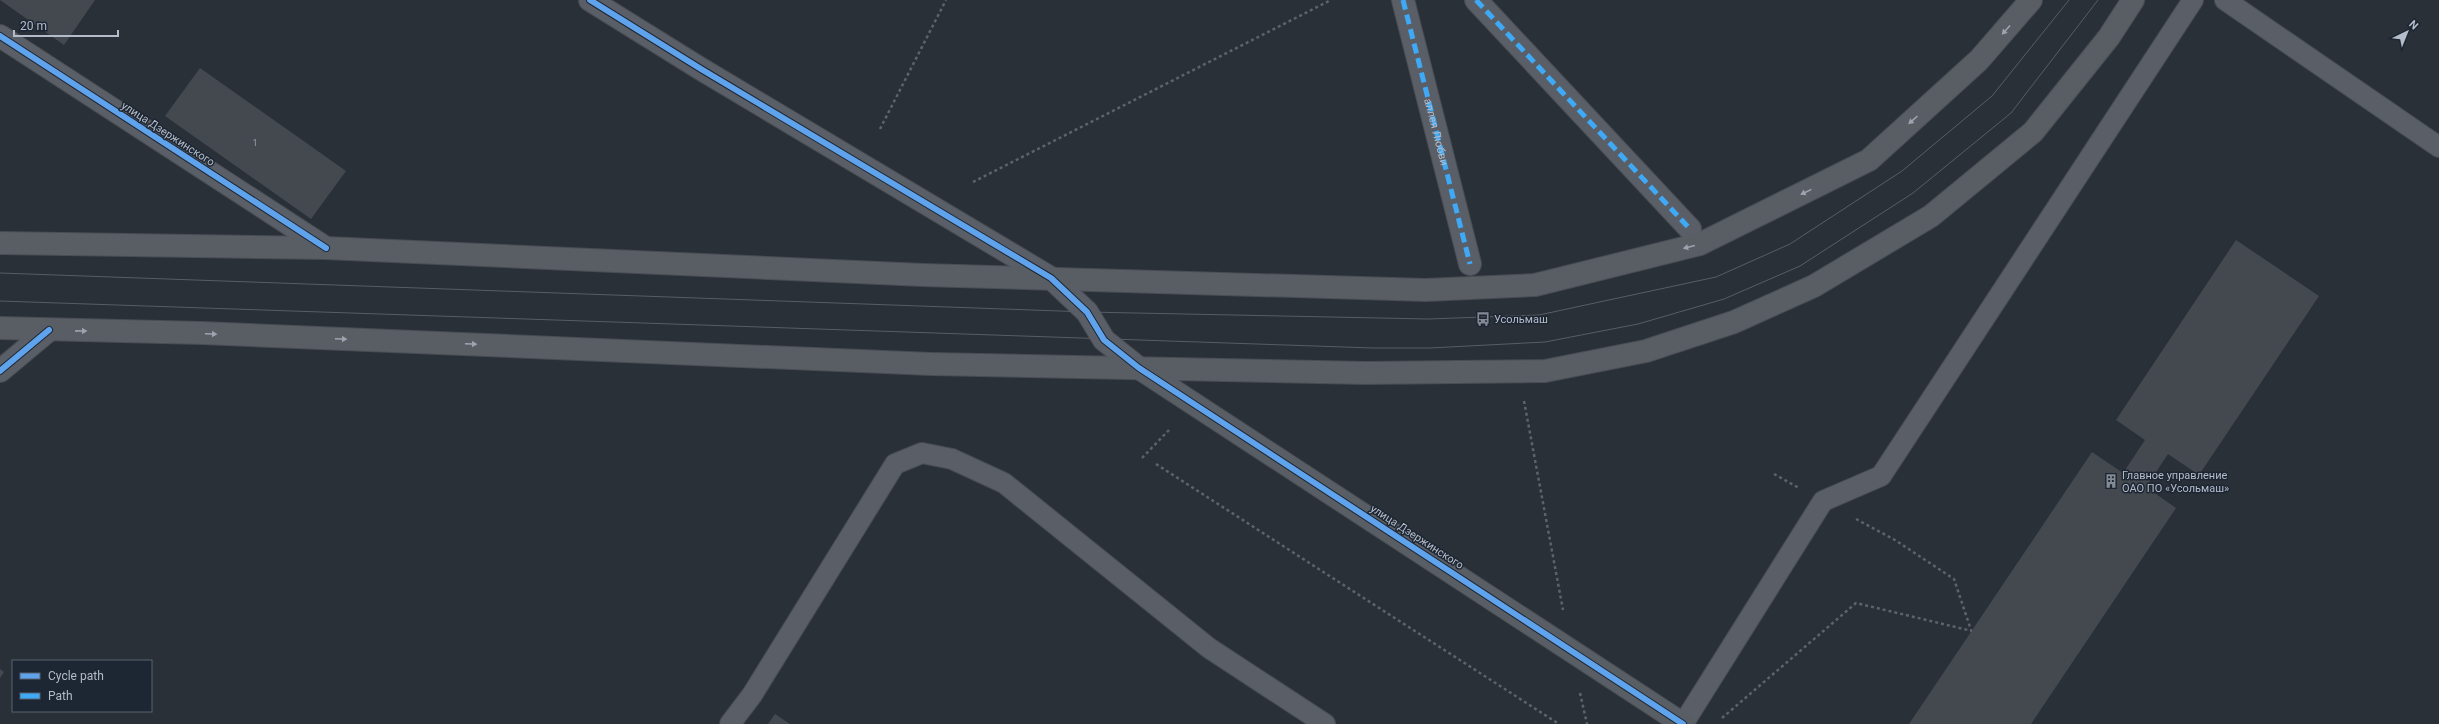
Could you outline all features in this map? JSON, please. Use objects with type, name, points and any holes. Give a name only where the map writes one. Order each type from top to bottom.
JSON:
[{"type":"main road","points":[[0,243],[326,248],[923,275],[1418,290],[1535,284],[1700,244],[1869,160],[1979,60],[2031,0]]},
{"type":"main road","points":[[0,328],[202,333],[931,364],[1366,373],[1545,371],[1646,351],[1734,322],[1814,286],[1931,216],[2033,132],[2109,37],[2133,0]]},
{"type":"main road","name":"улица Дзержинского","points":[[1139,368],[1683,724]]},
{"type":"street","points":[[590,0],[708,73],[1051,278],[1087,312],[1104,340],[1139,368]]},
{"type":"street","name":"аллея Любви","points":[[1403,0],[1470,264]]},
{"type":"street","points":[[1476,0],[1690,229]]},
{"type":"street","name":"улица Дзержинского","points":[[0,36],[326,248]]},
{"type":"street","points":[[0,371],[49,330]]},
{"type":"lane","points":[[1683,724],[1823,501],[1881,476],[2193,0]]},
{"type":"lane","points":[[2225,0],[2439,147]]},
{"type":"lane","points":[[730,724],[752,695],[895,464],[922,453],[952,459],[1004,483],[1209,648],[1325,724]]},
{"type":"path","points":[[880,129],[946,0]]},
{"type":"path","points":[[973,182],[1331,0]]},
{"type":"path","points":[[1523,398],[1564,614]]},
{"type":"path","points":[[1142,458],[1169,430]]},
{"type":"path","points":[[1156,464],[1560,724]]},
{"type":"path","points":[[1722,718],[1856,603],[1972,631],[1954,579],[1895,540]]},
{"type":"building","points":[[0,0],[95,0],[64,45]]},
{"type":"building","points":[[200,68],[346,171],[311,219],[165,116]]},
{"type":"building","name":"Главное управление ОАО ПО «Усольмаш»","points":[[2236,240],[2319,296],[2199,475],[2168,454],[2146,487],[2176,508],[2031,724],[1909,724],[2092,452],[2123,473],[2145,440],[2116,420]]},
{"type":"building","points":[[0,669],[4,672],[0,678]]},
{"type":"building","points":[[775,714],[790,724],[768,724]]},
{"type":"tram line","points":[[0,273],[1087,312],[1428,319],[1539,315],[1716,277],[1790,244],[1902,171],[1992,96],[2069,0]]},
{"type":"tram line","points":[[0,301],[1373,348],[1430,348],[1545,342],[1638,324],[1724,299],[1800,266],[1913,193],[2011,113],[2098,0]]},
{"type":"marked path","points":[[1403,0],[1470,264]]},
{"type":"marked path","points":[[1476,0],[1690,229]]},
{"type":"cycle path","points":[[590,0],[701,69],[1051,278],[1087,312],[1104,340],[1139,368],[1683,724]]},
{"type":"cycle path","points":[[0,36],[326,248]]},
{"type":"cycle path","points":[[0,371],[49,330]]},
{"type":"place","name":"Усольмаш","points":[[1483,319]]},
{"type":"place","name":"Главное управление ОАО ПО «Усольмаш»","points":[[2111,481]]}]
